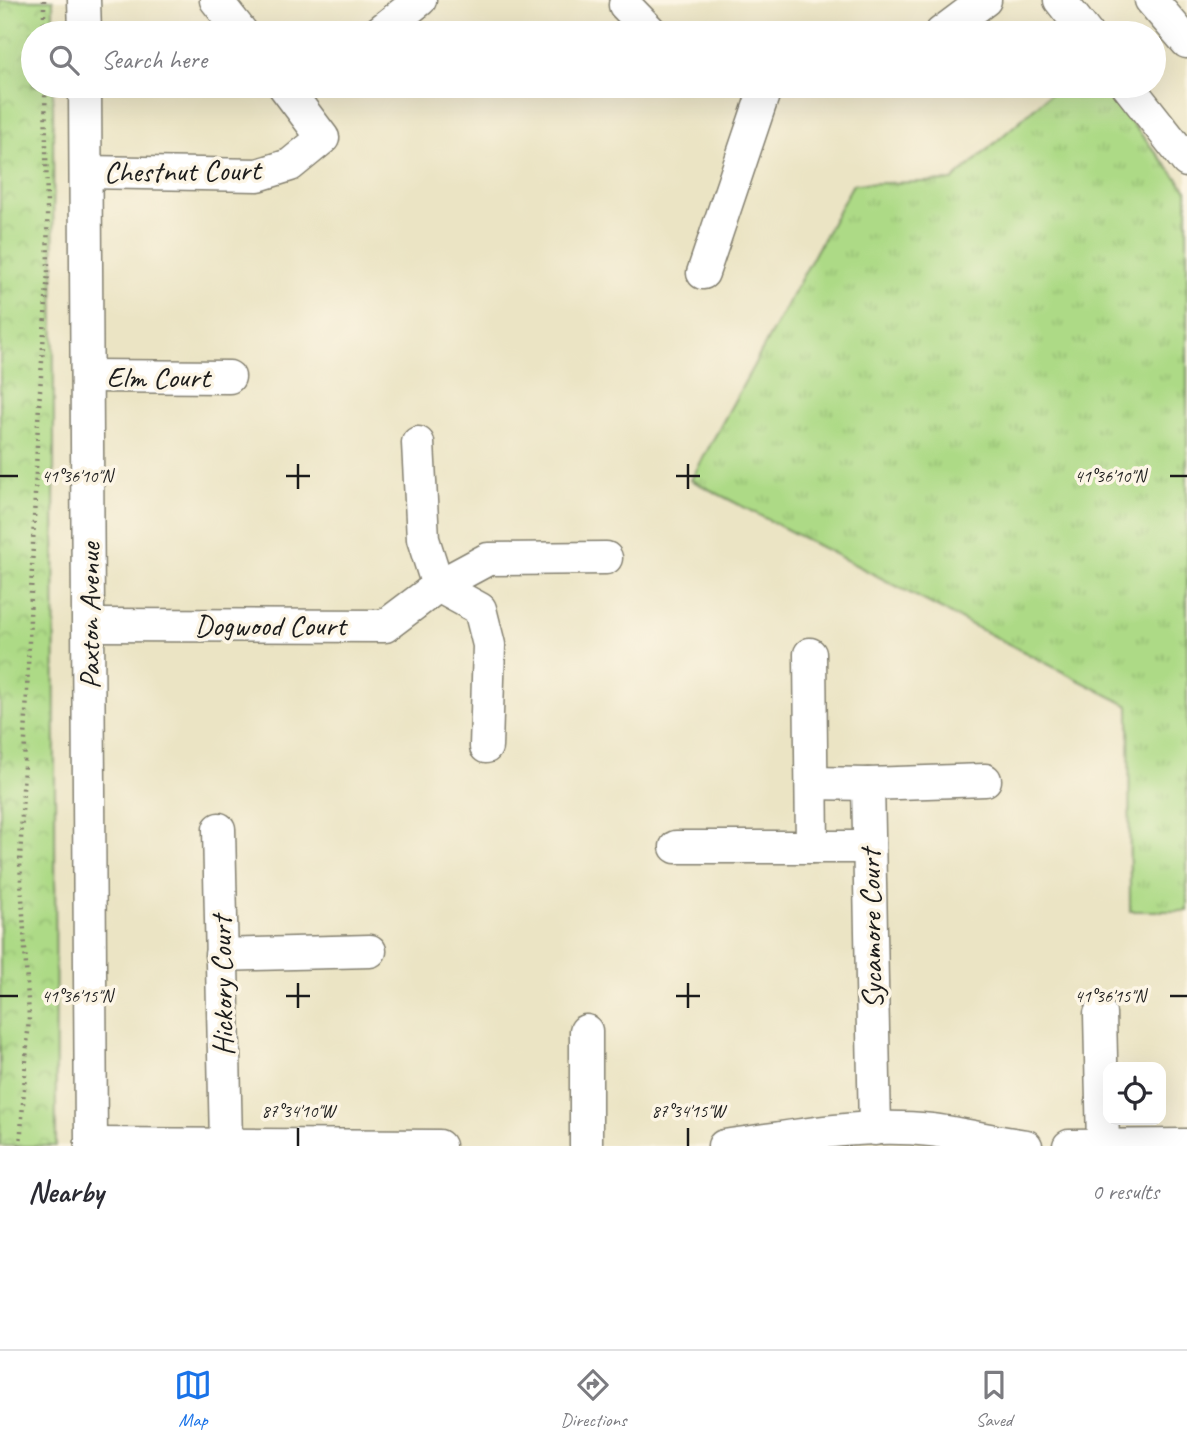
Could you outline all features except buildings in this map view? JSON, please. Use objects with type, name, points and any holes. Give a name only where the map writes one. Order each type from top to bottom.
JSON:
[{"type":"street","points":[[84,0],[85,21]]},
{"type":"street","points":[[216,0],[233,21]]},
{"type":"street","points":[[393,21],[420,0]]},
{"type":"street","points":[[957,21],[985,0]]},
{"type":"street","points":[[1060,0],[1077,21]]},
{"type":"street","points":[[1151,0],[1187,42]]},
{"type":"street","points":[[625,5],[640,21]]},
{"type":"street","name":"Paxton Avenue","points":[[85,98],[91,1145]]},
{"type":"street","name":"Chestnut Court","points":[[86,172],[258,175],[290,165],[323,138],[301,98]]},
{"type":"street","points":[[703,273],[762,98]]},
{"type":"street","points":[[1138,98],[1185,155]]},
{"type":"street","name":"Elm Court","points":[[87,376],[229,377]]},
{"type":"street","points":[[418,443],[423,539],[438,586],[480,609],[489,645],[486,747]]},
{"type":"street","name":"Dogwood Court","points":[[90,625],[385,626],[438,586],[488,559],[606,558]]},
{"type":"street","name":"Sycamore Court","points":[[810,654],[812,847]]},
{"type":"street","points":[[812,783],[985,780]]},
{"type":"street","name":"Sycamore Court","points":[[868,784],[875,1129]]},
{"type":"street","name":"Hickory Court","points":[[219,829],[226,1143]]},
{"type":"street","points":[[676,847],[869,847]]},
{"type":"street","points":[[222,956],[370,951]]},
{"type":"street","points":[[1100,1014],[1103,1145]]},
{"type":"street","points":[[586,1031],[586,1146]]},
{"type":"street","points":[[724,1146],[812,1133],[875,1129],[930,1130],[1026,1146]]},
{"type":"street","points":[[91,1145],[226,1143],[439,1146]]},
{"type":"street","points":[[1069,1146],[1187,1145]]},
{"type":"path","points":[[44,0],[44,21]]},
{"type":"path","points":[[20,1146],[30,1017],[20,863],[38,421],[48,271],[45,98]]},
{"type":"green space","points":[[0,0],[53,0],[53,21],[21,21],[21,98],[53,98],[56,1146],[0,1146]]},
{"type":"green space","points":[[1045,98],[1111,98],[1187,190],[1187,911],[1130,911],[1129,706],[691,480],[853,184],[952,181]]}]
